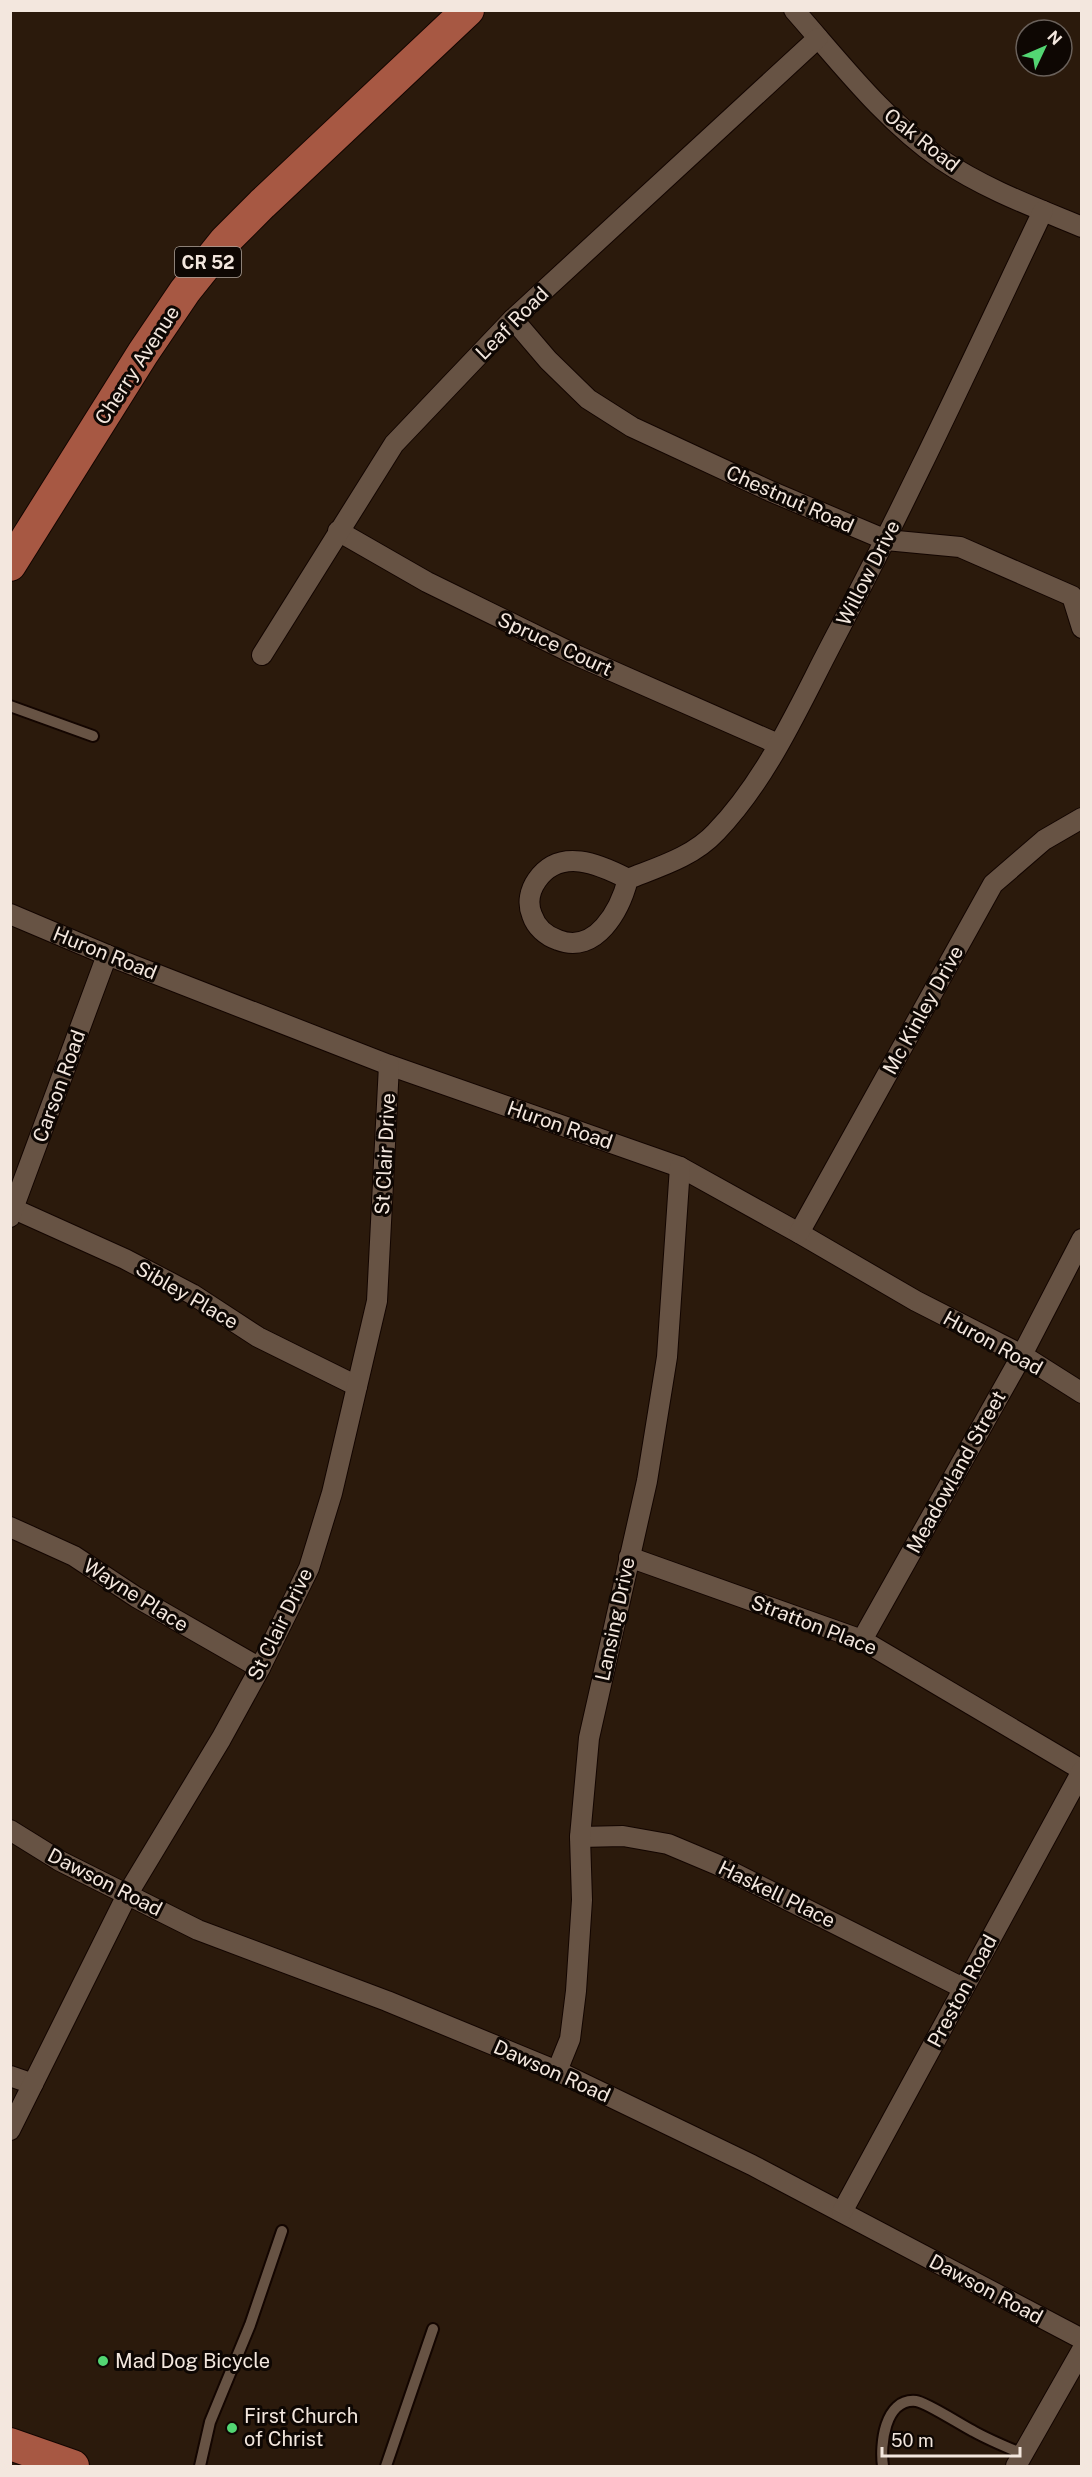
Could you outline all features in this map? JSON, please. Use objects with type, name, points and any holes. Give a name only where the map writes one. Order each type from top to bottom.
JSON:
[{"type":"main road","name":"Cherry Avenue","points":[[10,565],[143,353],[185,291],[225,241],[261,204],[468,10]]},
{"type":"main road","points":[[18,2453],[72,2466]]},
{"type":"street","name":"Oak Road","points":[[794,10],[884,112],[942,159],[995,190],[1082,227]]},
{"type":"street","name":"Leaf Road","points":[[262,655],[394,444],[513,319],[818,38]]},
{"type":"street","name":"Willow Drive","points":[[628,879],[693,851],[714,834],[749,792],[778,744],[886,540],[1043,211]]},
{"type":"street","name":"Chestnut Road","points":[[513,319],[548,360],[588,399],[632,427],[770,491],[886,540],[960,547],[1077,591],[1082,628]]},
{"type":"street","name":"Spruce Court","points":[[338,531],[427,582],[578,656],[778,744]]},
{"type":"street","name":"Mc Kinley Drive","points":[[799,1233],[993,884],[1044,840],[1082,818]]},
{"type":"street","points":[[579,860],[606,867],[628,879],[624,896],[612,916],[601,931],[586,941],[565,943],[551,938],[541,930],[532,915],[529,899],[534,885],[544,871],[557,862],[579,860]]},
{"type":"street","name":"Huron Road","points":[[10,914],[107,955],[389,1065],[680,1167],[916,1301],[1022,1355],[1082,1393]]},
{"type":"street","name":"Carson Road","points":[[12,1213],[107,955]]},
{"type":"street","name":"St Clair Drive","points":[[10,2130],[128,1895],[221,1739],[260,1668],[309,1568],[332,1493],[377,1301],[389,1065]]},
{"type":"street","name":"Lansing Drive","points":[[557,2071],[570,2039],[576,1991],[582,1900],[580,1837],[589,1738],[647,1481],[667,1357],[680,1167]]},
{"type":"street","name":"Sibley Place","points":[[12,1213],[125,1259],[192,1294],[258,1337],[357,1386]]},
{"type":"street","name":"Meadowland Street","points":[[862,1640],[1022,1355],[1082,1239]]},
{"type":"street","name":"Wayne Place","points":[[10,1527],[74,1556],[136,1598],[260,1668]]},
{"type":"street","name":"Stratton Place","points":[[629,1557],[862,1640],[1082,1771]]},
{"type":"street","name":"Preston Road","points":[[842,2212],[1082,1771]]},
{"type":"street","name":"Dawson Road","points":[[10,1830],[60,1861],[198,1930],[387,2001],[557,2071],[752,2165],[1082,2339]]},
{"type":"street","name":"Haskell Place","points":[[580,1837],[623,1836],[668,1844],[718,1865],[963,1988]]},
{"type":"street","points":[[10,2076],[33,2084]]},
{"type":"street","points":[[1019,2460],[1082,2350]]},
{"type":"lane","points":[[10,706],[93,736]]},
{"type":"lane","points":[[200,2466],[210,2422],[250,2325],[282,2231]]},
{"type":"lane","points":[[386,2466],[433,2329]]},
{"type":"lane","points":[[883,2466],[880,2450],[885,2427],[896,2409],[905,2403],[917,2401],[975,2432],[1019,2460]]},
{"type":"place","name":"Mad Dog Bicycle","points":[[103,2361]]},
{"type":"place","name":"First Church of Christ","points":[[232,2428]]}]
